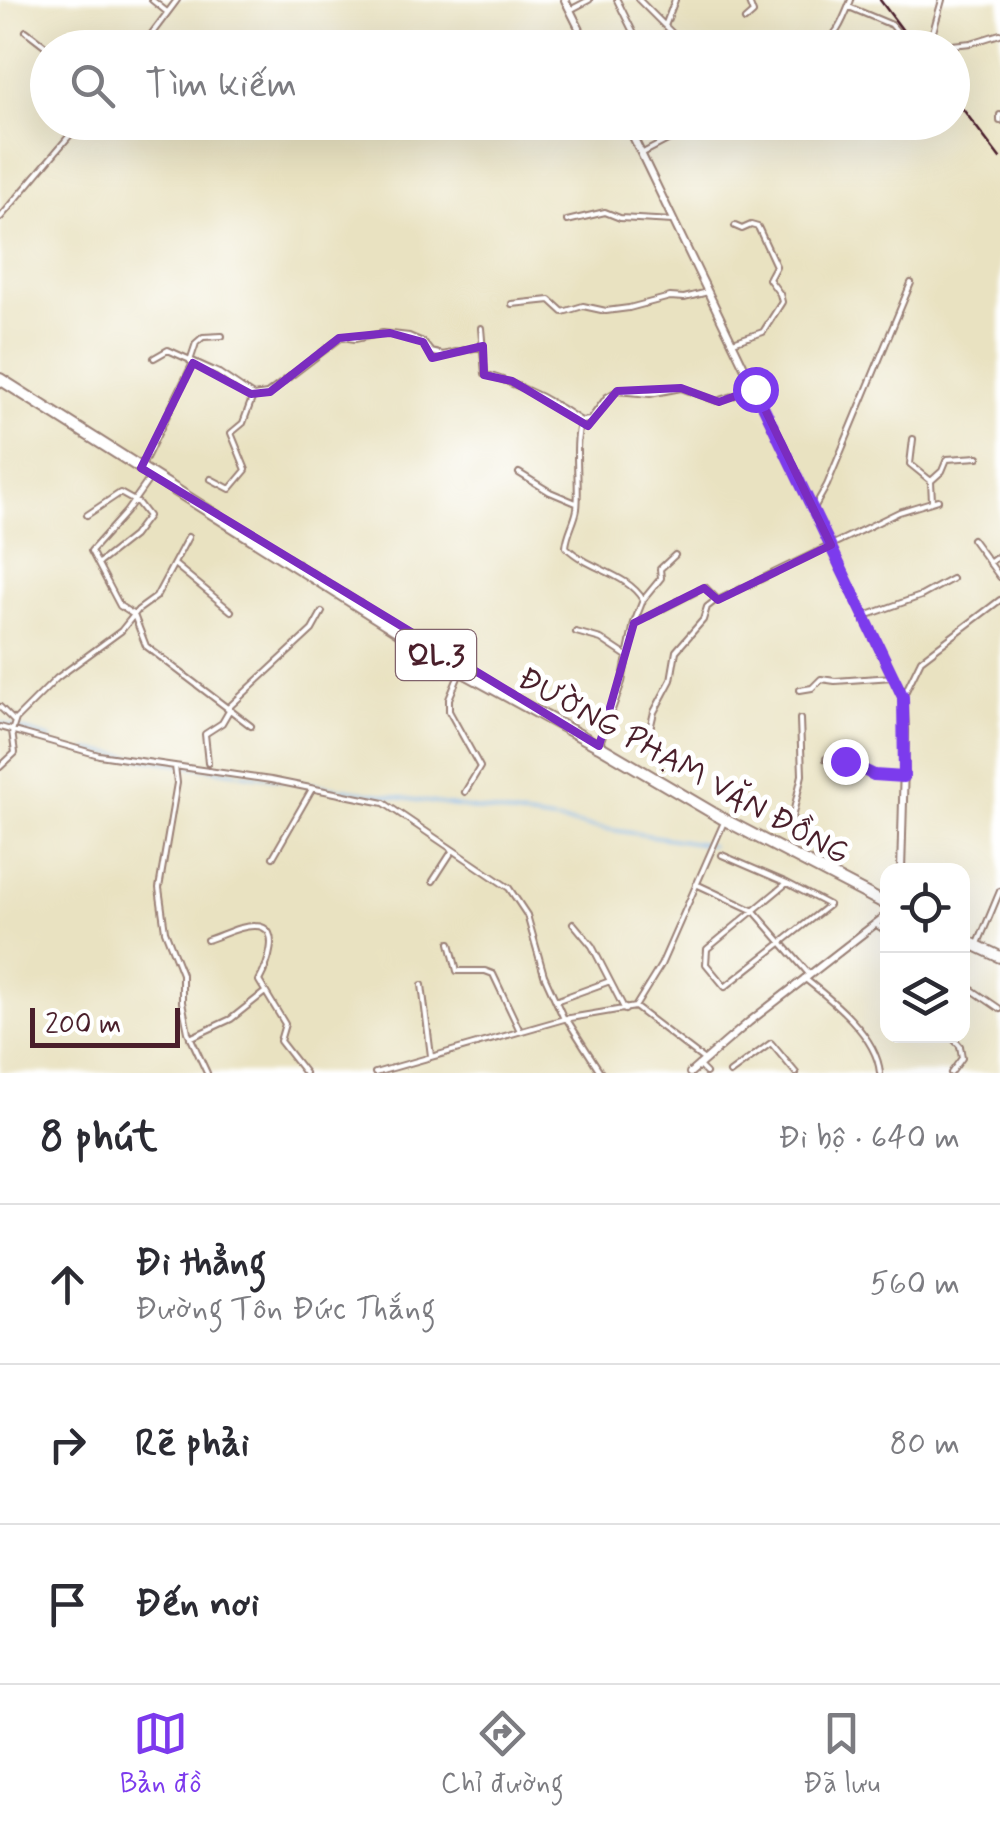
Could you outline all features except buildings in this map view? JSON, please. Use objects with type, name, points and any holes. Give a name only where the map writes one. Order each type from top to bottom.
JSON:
[{"type":"highway","name":"ĐƯỜNG PHẠM VĂN ĐỒNG","points":[[0,380],[460,670],[777,849],[880,901]]},
{"type":"highway","points":[[970,943],[1000,956]]},
{"type":"main road","points":[[565,0],[580,30]]},
{"type":"main road","points":[[634,140],[903,697],[901,863]]},
{"type":"main road","points":[[690,1073],[880,920]]},
{"type":"street","points":[[152,0],[168,12]]},
{"type":"street","points":[[155,30],[177,0]]},
{"type":"street","points":[[570,10],[589,0]]},
{"type":"street","points":[[618,0],[632,30]]},
{"type":"street","points":[[639,0],[669,30]]},
{"type":"street","points":[[665,26],[675,0]]},
{"type":"street","points":[[745,20],[752,12],[748,0]]},
{"type":"street","points":[[932,30],[942,0]]},
{"type":"street","points":[[835,30],[849,2],[896,30]]},
{"type":"street","points":[[26,32],[30,35]]},
{"type":"street","points":[[970,43],[1000,34]]},
{"type":"street","points":[[0,218],[65,140]]},
{"type":"street","points":[[641,154],[668,140]]},
{"type":"street","points":[[567,220],[610,212],[620,218],[673,221]]},
{"type":"street","points":[[732,342],[762,332],[782,302],[769,279],[776,266],[760,230],[754,225],[742,229],[734,226]]},
{"type":"street","points":[[814,508],[911,283]]},
{"type":"street","points":[[512,304],[550,300],[562,312],[583,306],[606,312],[708,292]]},
{"type":"street","points":[[481,328],[486,374],[512,380],[556,403],[581,422],[590,420],[606,396],[616,391],[650,394],[681,388],[717,402],[755,389]]},
{"type":"street","points":[[154,358],[166,350],[219,373],[252,396],[267,394],[342,336],[354,340],[383,333],[408,336],[423,342],[431,352],[443,355],[483,346]]},
{"type":"street","points":[[222,336],[200,340],[133,501],[91,548],[120,606],[134,614],[146,646],[251,726]]},
{"type":"street","points":[[211,479],[230,489],[246,470],[231,433],[243,423],[252,396]]},
{"type":"street","points":[[581,422],[576,503],[566,547],[591,567],[622,580],[643,600]]},
{"type":"street","points":[[649,733],[654,712],[671,680],[678,647],[716,600],[899,512],[935,500],[931,481],[910,464],[913,439]]},
{"type":"street","points":[[931,481],[947,459],[978,457]]},
{"type":"street","points":[[519,473],[576,503]]},
{"type":"street","points":[[87,514],[120,493],[148,518],[117,551],[98,563]]},
{"type":"street","points":[[13,726],[62,674],[122,631],[134,614],[156,597],[188,537]]},
{"type":"street","points":[[972,540],[1000,577]]},
{"type":"street","points":[[600,746],[643,600],[661,578],[660,569],[675,555]]},
{"type":"street","points":[[989,563],[1000,556]]},
{"type":"street","points":[[174,564],[231,610]]},
{"type":"street","points":[[865,616],[921,596],[952,579]]},
{"type":"street","points":[[634,623],[705,587],[716,600]]},
{"type":"street","points":[[903,697],[921,660],[1000,600]]},
{"type":"street","points":[[208,762],[205,734],[222,723],[228,710],[312,630],[322,612]]},
{"type":"street","points":[[576,632],[601,639],[628,657]]},
{"type":"street","points":[[460,670],[448,705],[480,767],[465,792]]},
{"type":"street","points":[[800,690],[810,689],[822,679],[893,676]]},
{"type":"street","points":[[0,707],[13,726],[15,753],[0,767]]},
{"type":"street","points":[[792,818],[802,775],[800,719]]},
{"type":"street","points":[[0,727],[13,726],[100,755],[384,803],[508,888],[524,908],[544,975],[565,1019],[601,1073]]},
{"type":"street","points":[[826,759],[845,761],[874,775],[904,777]]},
{"type":"street","points":[[176,766],[177,783],[158,896],[165,931],[182,974],[182,1002],[190,1038],[206,1073]]},
{"type":"street","points":[[273,857],[312,789]]},
{"type":"street","points":[[375,1073],[565,1019],[635,1007],[661,965],[725,820]]},
{"type":"street","points":[[777,849],[784,836]]},
{"type":"street","points":[[433,880],[453,850]]},
{"type":"street","points":[[722,855],[788,883],[829,906],[732,985],[723,985],[704,960],[707,949],[788,883]]},
{"type":"street","points":[[696,884],[754,911],[806,976],[867,1041],[879,1062],[880,1073]]},
{"type":"street","points":[[977,946],[1000,890]]},
{"type":"street","points":[[572,923],[592,946],[625,1010]]},
{"type":"street","points":[[874,924],[880,927]]},
{"type":"street","points":[[207,940],[249,926],[264,928],[271,943],[270,963],[259,981],[285,1024],[280,1040],[305,1073]]},
{"type":"street","points":[[450,943],[456,971],[492,974],[520,1031]]},
{"type":"street","points":[[556,1000],[610,981]]},
{"type":"street","points":[[422,985],[431,1056]]},
{"type":"street","points":[[970,988],[1000,1009]]},
{"type":"street","points":[[190,1038],[230,1019],[264,992]]},
{"type":"street","points":[[635,1007],[701,1062],[706,1073]]},
{"type":"street","points":[[730,1073],[771,1043],[796,1073]]},
{"type":"street","points":[[951,1073],[962,1058],[957,1043]]},
{"type":"highlighted area","points":[[390,333],[423,342],[432,358],[483,346],[484,375],[512,381],[588,426],[617,391],[681,388],[719,402],[755,389],[831,545],[718,600],[704,588],[634,623],[599,746],[141,468],[193,363],[251,394],[270,392],[339,338]]},
{"type":"waterway","points":[[0,723],[51,739]]},
{"type":"waterway","points":[[87,750],[711,845]]},
{"type":"tunnel","points":[[784,836],[792,818]]},
{"type":"railway","points":[[880,0],[902,30]]},
{"type":"railway","points":[[970,119],[1000,158]]},
{"type":"route","points":[[755,389],[903,697],[904,777],[874,775],[845,761]]}]
